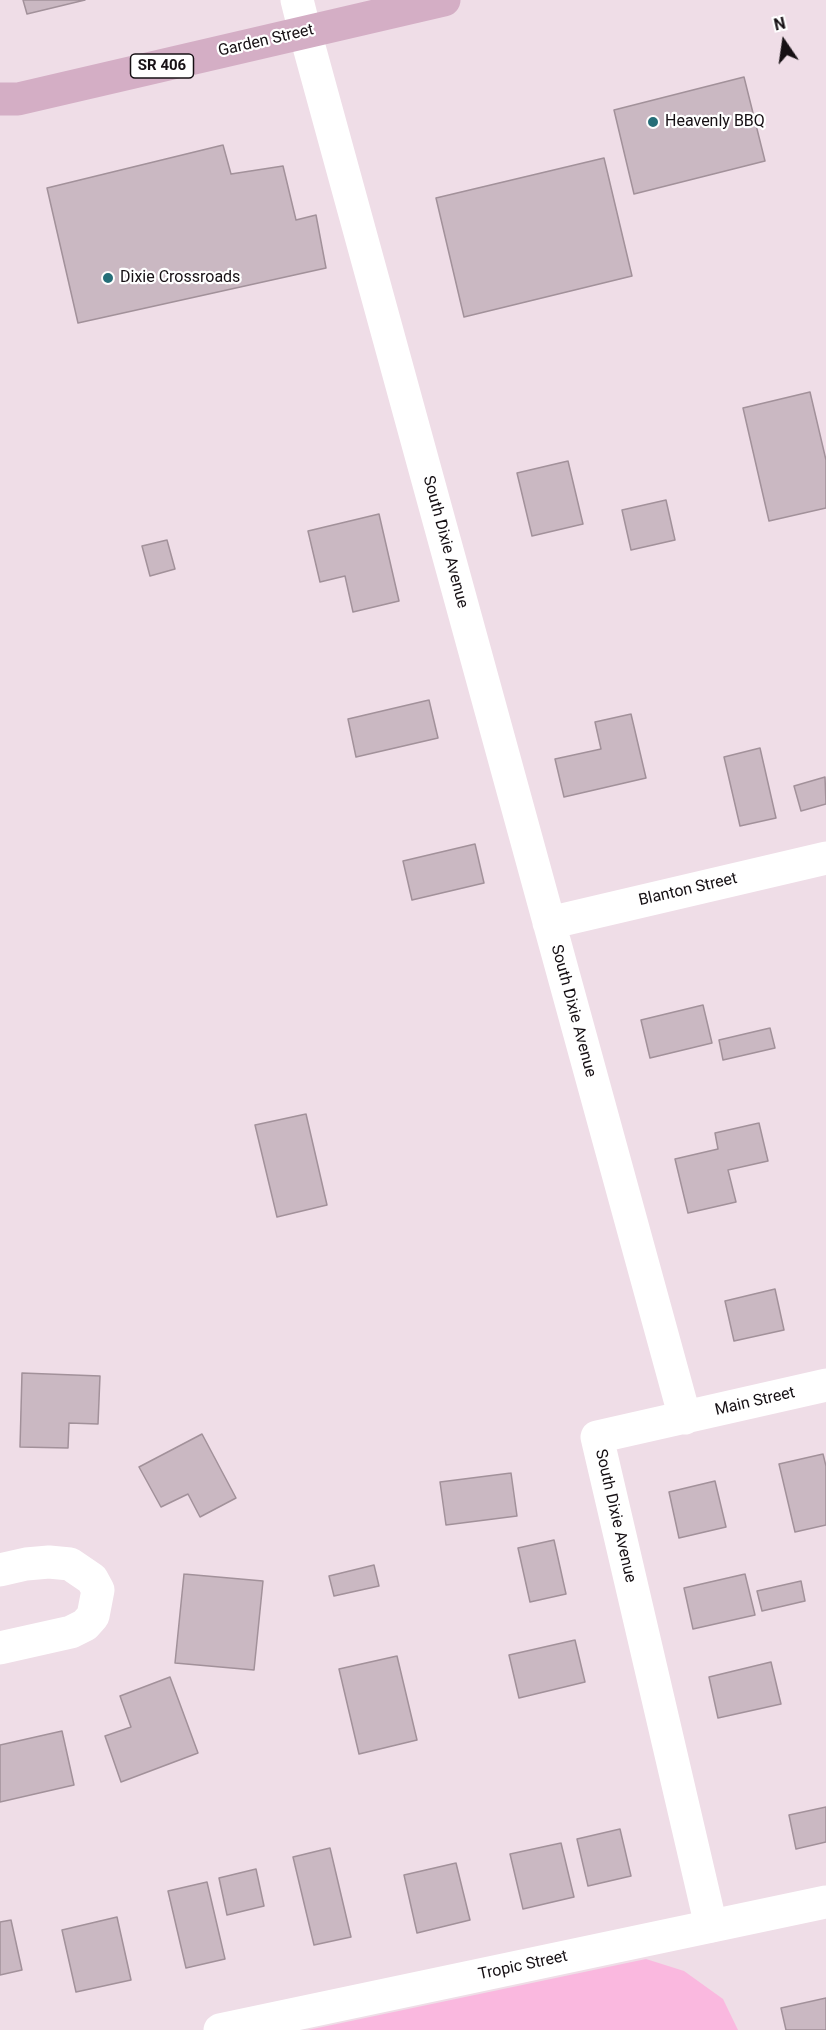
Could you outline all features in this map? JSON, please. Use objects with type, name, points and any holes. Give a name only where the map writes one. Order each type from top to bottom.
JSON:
[{"type":"main road","name":"Garden Street","points":[[6,102],[444,0]]},
{"type":"street","name":"South Dixie Avenue","points":[[297,0],[685,1418],[597,1437],[711,1926]]},
{"type":"street","name":"Blanton Street","points":[[549,923],[826,858]]},
{"type":"street","name":"Main Street","points":[[685,1418],[826,1385]]},
{"type":"street","points":[[0,1570],[49,1562],[70,1564],[92,1579],[98,1590],[93,1616],[85,1625],[71,1632],[0,1648]]},
{"type":"street","name":"Tropic Street","points":[[220,2030],[826,1902]]},
{"type":"shaded area","points":[[646,1959],[684,1971],[723,1999],[738,2030],[308,2030]]},
{"type":"building","points":[[23,0],[85,0],[27,14]]},
{"type":"building","points":[[744,77],[765,161],[634,194],[614,110]]},
{"type":"building","points":[[223,145],[231,174],[283,166],[296,220],[316,215],[326,268],[78,323],[47,188]]},
{"type":"building","points":[[604,158],[632,276],[464,317],[436,198]]},
{"type":"building","points":[[810,392],[826,460],[826,508],[769,521],[743,408]]},
{"type":"building","points":[[568,461],[583,524],[532,536],[517,473]]},
{"type":"building","points":[[666,500],[675,540],[631,550],[622,510]]},
{"type":"building","points":[[379,514],[399,601],[353,612],[345,576],[320,582],[308,531]]},
{"type":"building","points":[[167,540],[175,569],[150,576],[142,546]]},
{"type":"building","points":[[429,700],[438,738],[356,757],[348,719]]},
{"type":"building","points":[[631,714],[646,778],[564,797],[555,759],[601,749],[595,722]]},
{"type":"building","points":[[760,748],[776,818],[740,826],[724,757]]},
{"type":"building","points":[[825,777],[826,804],[801,811],[794,786]]},
{"type":"building","points":[[475,844],[484,883],[412,900],[403,861]]},
{"type":"building","points":[[703,1005],[712,1043],[650,1058],[641,1020]]},
{"type":"building","points":[[770,1028],[775,1048],[723,1060],[719,1040]]},
{"type":"building","points":[[306,1114],[327,1205],[277,1217],[255,1125]]},
{"type":"building","points":[[759,1123],[768,1161],[728,1170],[736,1202],[688,1213],[675,1159],[718,1149],[715,1133]]},
{"type":"building","points":[[775,1289],[784,1330],[734,1341],[725,1301]]},
{"type":"building","points":[[22,1373],[100,1376],[98,1424],[69,1423],[68,1448],[20,1447]]},
{"type":"building","points":[[202,1434],[236,1498],[200,1517],[188,1494],[161,1507],[139,1467]]},
{"type":"building","points":[[823,1454],[826,1466],[826,1525],[795,1532],[779,1464]]},
{"type":"building","points":[[511,1473],[517,1516],[446,1525],[440,1482]]},
{"type":"building","points":[[715,1481],[726,1527],[679,1538],[669,1492]]},
{"type":"building","points":[[554,1540],[566,1594],[530,1602],[518,1548]]},
{"type":"building","points":[[374,1565],[379,1586],[334,1596],[329,1576]]},
{"type":"building","points":[[184,1574],[263,1581],[254,1670],[175,1663]]},
{"type":"building","points":[[745,1574],[755,1615],[693,1629],[684,1588]]},
{"type":"building","points":[[801,1581],[805,1601],[762,1611],[757,1591]]},
{"type":"building","points":[[575,1640],[585,1682],[519,1698],[509,1655]]},
{"type":"building","points":[[397,1656],[417,1740],[359,1754],[339,1669]]},
{"type":"building","points":[[771,1662],[781,1704],[718,1718],[709,1677]]},
{"type":"building","points":[[170,1677],[198,1753],[121,1782],[105,1736],[131,1727],[120,1696]]},
{"type":"building","points":[[62,1731],[74,1785],[0,1802],[0,1745]]},
{"type":"building","points":[[826,1807],[826,1842],[796,1849],[789,1815]]},
{"type":"building","points":[[620,1829],[631,1876],[588,1886],[577,1839]]},
{"type":"building","points":[[561,1843],[574,1897],[523,1909],[510,1854]]},
{"type":"building","points":[[330,1848],[351,1937],[314,1945],[293,1857]]},
{"type":"building","points":[[456,1863],[470,1920],[417,1933],[404,1875]]},
{"type":"building","points":[[256,1869],[264,1906],[227,1915],[219,1878]]},
{"type":"building","points":[[207,1882],[225,1959],[186,1968],[168,1891]]},
{"type":"building","points":[[117,1917],[131,1980],[76,1992],[62,1930]]},
{"type":"building","points":[[11,1920],[22,1970],[0,1975],[0,1922]]},
{"type":"building","points":[[826,1998],[826,2030],[786,2030],[781,2008]]},
{"type":"place","name":"Heavenly BBQ","points":[[653,122]]},
{"type":"place","name":"Dixie Crossroads","points":[[108,278]]}]
